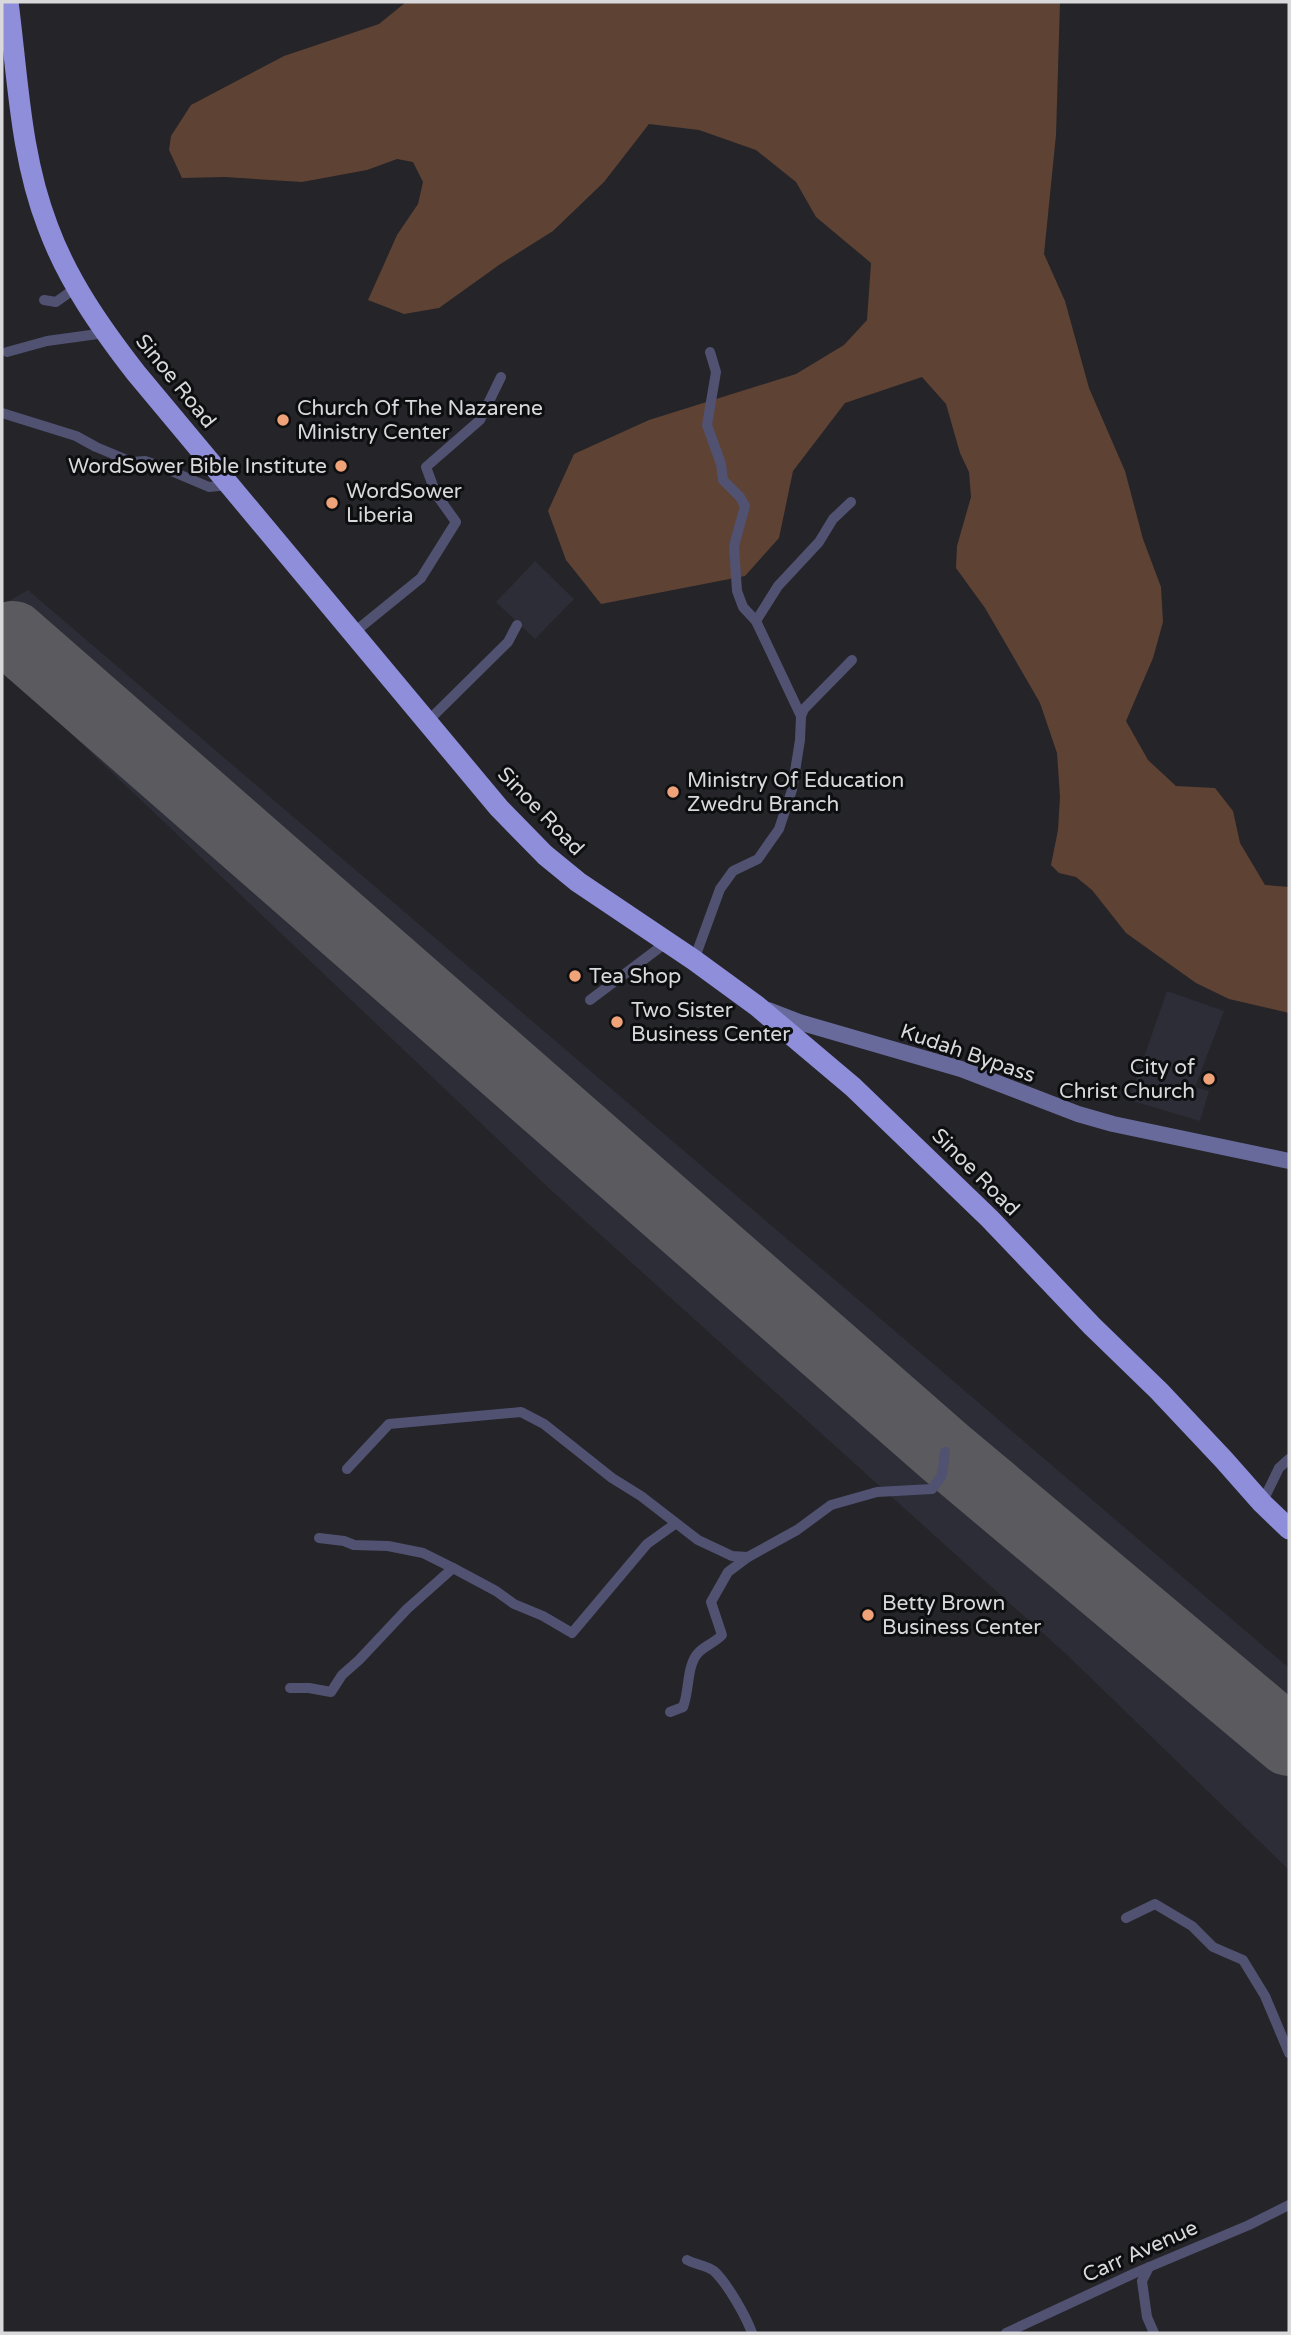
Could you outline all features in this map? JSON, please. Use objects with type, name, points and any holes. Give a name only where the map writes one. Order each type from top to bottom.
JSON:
[{"type":"highway","name":"Sinoe Road","points":[[9,2],[17,89],[28,156],[48,227],[76,287],[105,333],[352,634],[499,808],[545,855],[578,882],[757,1006],[861,1095],[990,1219],[1289,1529]]},
{"type":"street","points":[[44,300],[56,302],[76,287]]},
{"type":"street","points":[[7,352],[47,341],[105,333]]},
{"type":"street","points":[[710,352],[716,372],[708,432],[718,455],[723,480],[745,506],[734,546],[734,576],[743,607],[756,621],[801,716]]},
{"type":"street","points":[[352,634],[421,578],[456,522],[436,494],[426,467],[480,420],[501,377]]},
{"type":"street","points":[[2,413],[76,436],[131,462],[145,461],[209,487],[230,485]]},
{"type":"street","points":[[756,621],[778,586],[818,542],[833,519],[851,502]]},
{"type":"street","points":[[428,721],[508,642],[517,625]]},
{"type":"street","points":[[694,960],[720,889],[733,871],[758,859],[779,829],[792,790],[804,709],[852,660]]},
{"type":"street","points":[[590,1000],[667,942]]},
{"type":"street","name":"Kudah Bypass","points":[[757,1006],[799,1022],[961,1069],[1078,1114],[1113,1124],[1289,1161]]},
{"type":"street","points":[[347,1469],[389,1424],[522,1412],[544,1424],[612,1478],[641,1496],[698,1540],[732,1556],[748,1558]]},
{"type":"street","points":[[670,1712],[683,1707],[689,1694],[689,1673],[698,1653],[713,1645],[722,1635],[711,1602],[728,1572],[797,1530],[831,1505],[877,1492],[932,1489],[942,1475],[945,1452]]},
{"type":"street","points":[[1262,1503],[1279,1468],[1289,1459]]},
{"type":"street","points":[[319,1538],[423,1553],[572,1633],[648,1544],[675,1524]]},
{"type":"street","points":[[290,1688],[331,1692],[342,1675],[407,1609],[453,1568]]},
{"type":"street","points":[[1126,1918],[1155,1904],[1192,1926],[1213,1947],[1243,1960],[1265,1996],[1289,2053]]},
{"type":"street","name":"Carr Avenue","points":[[1006,2333],[1289,2205]]},
{"type":"street","points":[[687,2260],[713,2270],[731,2290],[752,2333]]},
{"type":"street","points":[[1149,2267],[1142,2281],[1147,2317],[1154,2333]]},
{"type":"shaded area","points":[[406,2],[1060,2],[1056,135],[1044,254],[1065,301],[1089,388],[1125,471],[1143,539],[1161,587],[1163,622],[1153,658],[1126,721],[1148,760],[1176,786],[1215,788],[1233,811],[1240,843],[1265,885],[1289,887],[1289,1013],[1229,999],[1196,983],[1126,933],[1092,890],[1076,877],[1059,873],[1051,865],[1058,830],[1060,797],[1057,753],[1040,703],[985,608],[956,568],[957,546],[971,497],[969,472],[960,453],[946,404],[922,377],[845,403],[793,471],[779,538],[745,576],[601,604],[566,560],[548,511],[574,454],[649,420],[796,374],[844,345],[867,320],[871,263],[816,217],[796,182],[756,150],[699,130],[649,124],[604,182],[553,231],[439,308],[404,314],[368,300],[397,235],[418,204],[423,182],[413,162],[397,159],[367,170],[302,182],[225,177],[182,178],[169,150],[171,136],[191,105],[284,56],[379,24]]},
{"type":"shaded area","points":[[535,561],[574,599],[535,639],[496,602]]},
{"type":"shaded area","points":[[28,590],[1289,1668],[1289,1870],[1065,1653],[553,1192],[2,668],[2,605]]},
{"type":"shaded area","points":[[1167,991],[1224,1011],[1195,1087],[1209,1091],[1200,1121],[1129,1100]]},
{"type":"runway","points":[[13,636],[945,1452],[1289,1741]]},
{"type":"place","name":"Church Of The Nazarene Ministry Center","points":[[283,420]]},
{"type":"place","name":"WordSower Bible Institute","points":[[341,466]]},
{"type":"place","name":"WordSower Liberia","points":[[332,503]]},
{"type":"place","name":"Ministry Of Education Zwedru Branch","points":[[673,792]]},
{"type":"place","name":"Tea Shop","points":[[575,976]]},
{"type":"place","name":"Two Sister Business Center","points":[[617,1022]]},
{"type":"place","name":"City of Christ Church","points":[[1209,1079]]},
{"type":"place","name":"Betty Brown Business Center","points":[[868,1615]]}]
